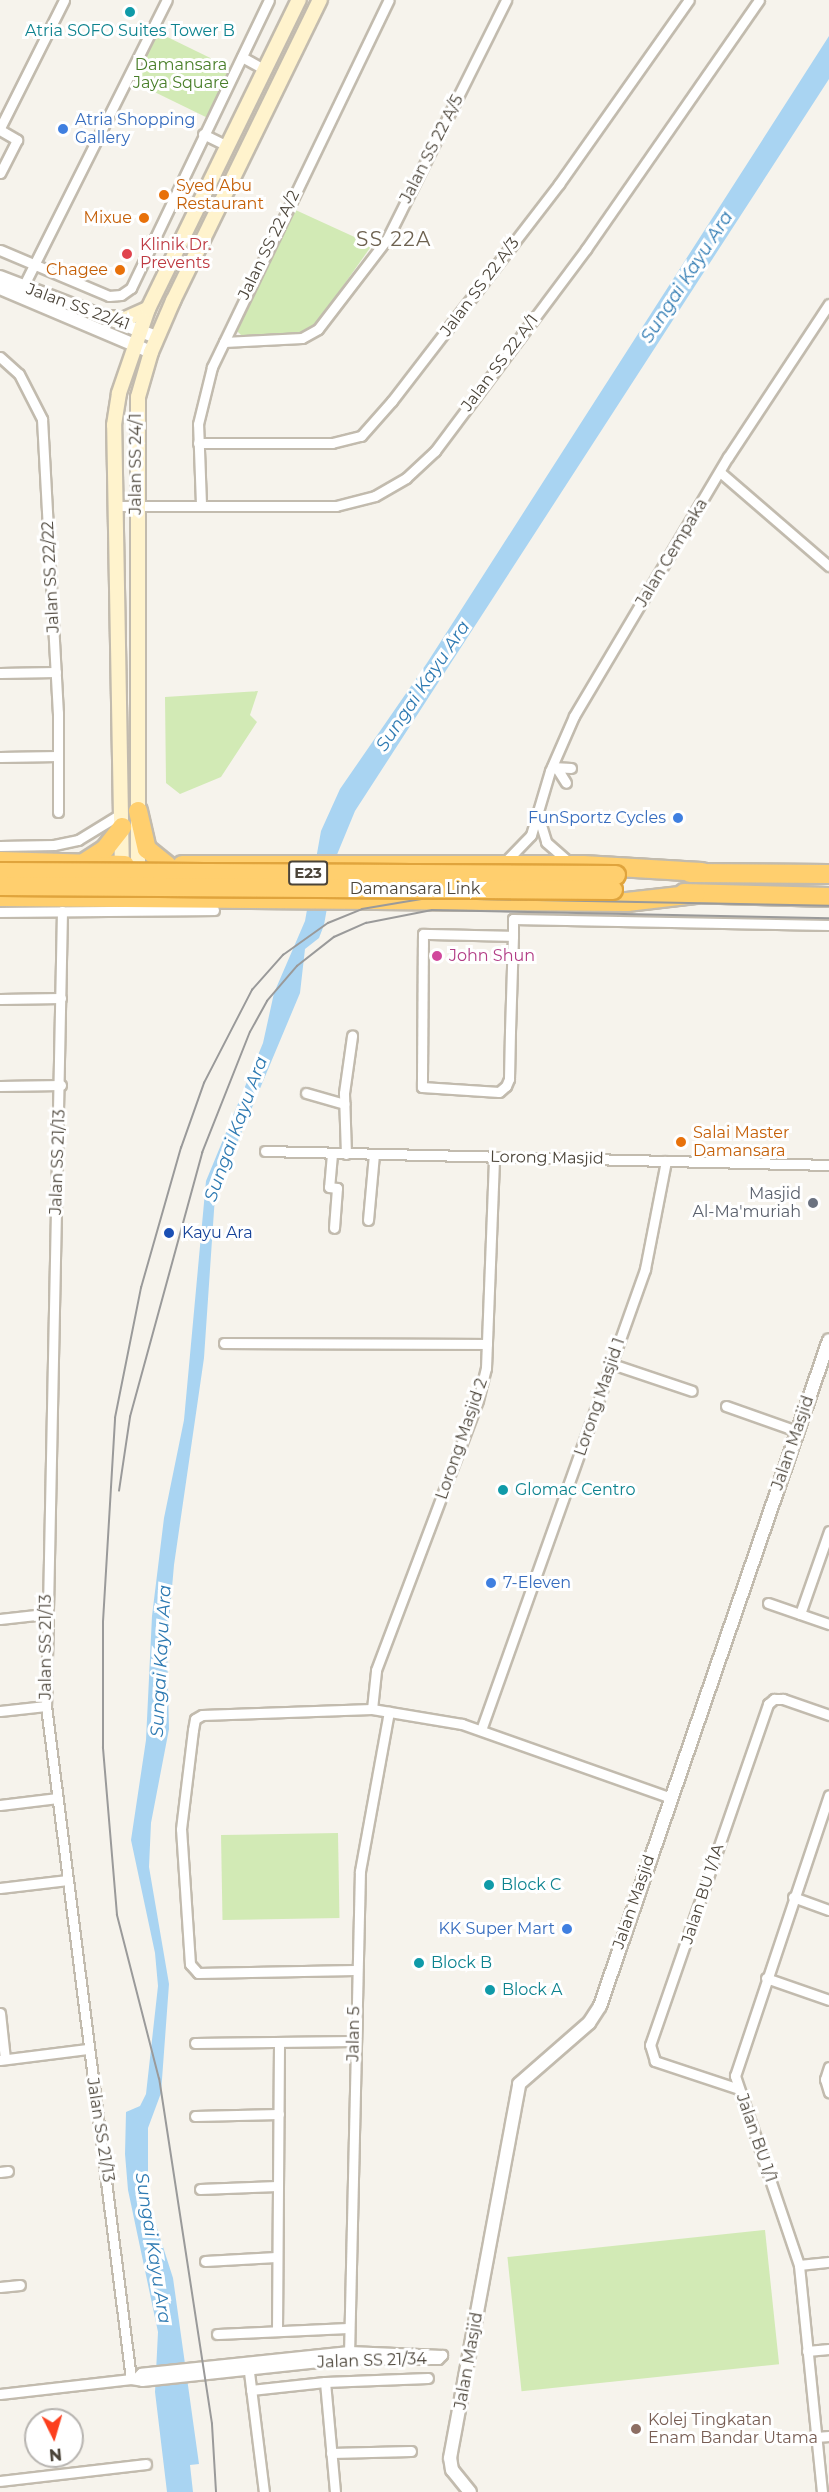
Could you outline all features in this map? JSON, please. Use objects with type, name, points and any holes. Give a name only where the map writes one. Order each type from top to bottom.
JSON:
[{"type":"highway","points":[[85,862],[105,849],[127,817],[147,849],[167,865]]},
{"type":"highway","points":[[0,861],[130,865],[283,862],[583,865],[702,872]]},
{"type":"highway","points":[[35,861],[53,870],[57,880],[52,891],[35,897]]},
{"type":"highway","points":[[186,897],[176,882],[182,871],[194,865]]},
{"type":"highway","name":"Damansara Link","points":[[0,872],[615,883],[696,894],[827,897]]},
{"type":"highway","name":"Damansara Link","points":[[0,885],[615,883],[702,872],[829,874]]},
{"type":"highway","points":[[0,897],[627,902],[696,894]]},
{"type":"main road","name":"Jalan SS 24/1","points":[[130,897],[116,506],[116,409],[134,344],[148,309],[226,145],[299,0]]},
{"type":"main road","name":"Jalan SS 24/1","points":[[130,865],[127,817],[135,506],[135,412],[156,337],[320,0]]},
{"type":"main road","points":[[248,101],[267,110]]},
{"type":"main road","points":[[111,318],[123,320],[148,309]]},
{"type":"street","points":[[0,173],[16,140],[0,129],[64,0]]},
{"type":"street","points":[[23,287],[167,0]]},
{"type":"street","points":[[0,250],[109,296],[121,295],[131,288],[269,0]]},
{"type":"street","name":"Jalan SS 22 A/2","points":[[201,504],[198,443],[203,396],[224,342],[389,0]]},
{"type":"street","name":"Jalan SS 22 A/5","points":[[224,342],[302,338],[318,329],[387,238],[506,0]]},
{"type":"street","name":"Jalan SS 22 A/3","points":[[198,443],[332,443],[361,436],[392,401],[559,184],[689,0]]},
{"type":"street","name":"Jalan SS 22 A/1","points":[[116,506],[201,504],[336,506],[375,496],[406,478],[435,451],[586,249],[759,0]]},
{"type":"street","points":[[242,57],[264,69]]},
{"type":"street","points":[[203,134],[226,145]]},
{"type":"street","name":"Jalan SS 22/41","points":[[0,277],[156,337]]},
{"type":"street","name":"Jalan SS 22/41","points":[[0,288],[151,352]]},
{"type":"street","name":"Jalan Cempaka","points":[[503,864],[531,835],[574,716],[720,472],[829,304]]},
{"type":"street","name":"Jalan SS 22/22","points":[[0,357],[19,374],[42,419],[56,672],[58,812]]},
{"type":"street","points":[[720,472],[829,566]]},
{"type":"street","points":[[0,673],[56,672]]},
{"type":"street","points":[[0,757],[58,756]]},
{"type":"street","points":[[555,769],[571,768]]},
{"type":"street","points":[[555,769],[566,783]]},
{"type":"street","points":[[538,813],[540,832],[554,852],[567,861],[583,865]]},
{"type":"street","points":[[0,846],[54,845],[93,833],[127,817]]},
{"type":"street","points":[[0,912],[214,910]]},
{"type":"street","name":"Jalan SS 21/13","points":[[62,911],[61,1085],[45,1614],[46,1706],[87,2049],[105,2149],[137,2378]]},
{"type":"street","points":[[513,936],[423,934],[422,1087],[499,1092],[509,1079],[513,936],[513,919],[829,925]]},
{"type":"street","points":[[0,999],[61,998]]},
{"type":"street","points":[[346,1154],[344,1104],[352,1036]]},
{"type":"street","points":[[0,1086],[61,1085]]},
{"type":"street","points":[[306,1093],[344,1104]]},
{"type":"street","name":"Lorong Masjid","points":[[265,1151],[829,1165]]},
{"type":"street","points":[[332,1154],[329,1187],[337,1188],[334,1227]]},
{"type":"street","points":[[368,1220],[374,1154]]},
{"type":"street","name":"Lorong Masjid 2","points":[[372,1709],[376,1670],[478,1400],[487,1344],[495,1157]]},
{"type":"street","name":"Lorong Masjid 1","points":[[481,1730],[612,1364],[650,1249],[666,1161]]},
{"type":"street","name":"Jalan Masjid","points":[[470,2492],[451,2467],[519,2084],[596,2016],[829,1340]]},
{"type":"street","points":[[224,1344],[487,1344]]},
{"type":"street","points":[[612,1364],[692,1391]]},
{"type":"street","points":[[726,1406],[797,1431]]},
{"type":"street","points":[[800,1614],[829,1531]]},
{"type":"street","points":[[768,1603],[829,1624]]},
{"type":"street","points":[[0,1619],[45,1614]]},
{"type":"street","name":"Jalan BU 1/1A","points":[[739,2089],[655,2061],[650,2045],[768,1704],[774,1699],[783,1699],[829,1716]]},
{"type":"street","points":[[0,1711],[46,1706]]},
{"type":"street","points":[[355,1970],[198,1973],[190,1964],[181,1828],[195,1719],[220,1714],[372,1709],[481,1730],[670,1798]]},
{"type":"street","name":"Jalan 5","points":[[349,2355],[353,2041],[360,1871],[389,1712]]},
{"type":"street","name":"Jalan BU 1/1","points":[[822,2492],[799,2265],[735,2076],[793,1897],[826,1816],[829,1795]]},
{"type":"street","points":[[0,1805],[58,1798]]},
{"type":"street","points":[[0,1888],[68,1880]]},
{"type":"street","points":[[793,1897],[829,1910]]},
{"type":"street","points":[[766,1978],[829,2000]]},
{"type":"street","points":[[0,2013],[3,2059],[87,2049]]},
{"type":"street","points":[[195,2043],[353,2041]]},
{"type":"street","points":[[277,2331],[279,2042]]},
{"type":"street","points":[[829,2067],[825,2079],[829,2092]]},
{"type":"street","points":[[195,2116],[279,2114]]},
{"type":"street","points":[[200,2189],[277,2186]]},
{"type":"street","points":[[205,2261],[276,2257]]},
{"type":"street","points":[[799,2265],[829,2262]]},
{"type":"street","points":[[0,2287],[20,2285]]},
{"type":"street","points":[[217,2334],[349,2328]]},
{"type":"street","points":[[807,2351],[829,2349]]},
{"type":"street","name":"Jalan SS 21/34","points":[[0,2394],[349,2355],[442,2355],[438,2359],[349,2355]]},
{"type":"street","points":[[248,2365],[264,2492]]},
{"type":"street","points":[[251,2390],[324,2382],[428,2378]]},
{"type":"street","points":[[324,2382],[335,2492]]},
{"type":"street","points":[[816,2437],[829,2436]]},
{"type":"street","points":[[454,2450],[458,2467],[478,2492]]},
{"type":"street","points":[[331,2453],[411,2451]]},
{"type":"street","points":[[0,2481],[146,2464]]},
{"type":"green space","name":"Damansara Jaya Square","points":[[155,31],[231,68],[207,118],[131,80]]},
{"type":"green space","points":[[289,207],[372,245],[317,323],[298,335],[247,341],[232,326]]},
{"type":"green space","points":[[258,691],[250,715],[257,722],[221,777],[180,794],[166,783],[165,697]]},
{"type":"green space","points":[[338,1833],[339,1918],[223,1920],[221,1835]]},
{"type":"green space","points":[[765,2230],[779,2364],[522,2391],[507,2257]]},
{"type":"water","name":"Sungai Kayu Ara","points":[[829,36],[829,79],[355,811],[336,857],[324,925],[319,938],[305,949],[300,993],[215,1196],[204,1358],[174,1565],[167,1645],[169,1729],[151,1823],[149,1867],[169,1984],[161,2093],[148,2128],[148,2200],[173,2278],[199,2464],[190,2465],[193,2492],[167,2492],[155,2392],[158,2332],[128,2190],[125,2154],[126,2112],[140,2106],[146,2094],[158,1986],[155,1953],[131,1840],[146,1740],[152,1616],[164,1518],[184,1420],[206,1181],[263,1043],[274,993],[305,921],[321,831],[340,789],[427,663]]},
{"type":"tram line","points":[[216,2492],[212,2424],[159,2079],[117,1915],[103,1748],[103,1622],[115,1418],[141,1288],[181,1148],[204,1083],[252,990],[283,955],[328,923],[362,909],[427,898],[829,906]]},
{"type":"tram line","points":[[119,1491],[130,1417],[202,1153],[250,1032],[267,1001],[297,966],[334,937],[366,923],[432,910],[829,918]]},
{"type":"place","name":"Atria SOFO Suites Tower B","points":[[130,12]]},
{"type":"place","name":"Atria Shopping Gallery","points":[[63,129]]},
{"type":"place","name":"Syed Abu Restaurant","points":[[164,195]]},
{"type":"place","name":"Mixue","points":[[144,218]]},
{"type":"place","name":"Klinik Dr. Prevents","points":[[127,254]]},
{"type":"place","name":"Chagee","points":[[120,270]]},
{"type":"place","name":"FunSportz Cycles","points":[[678,818]]},
{"type":"place","name":"John Shun","points":[[437,956]]},
{"type":"place","name":"Salai Master Damansara","points":[[681,1142]]},
{"type":"place","name":"Masjid Al-Ma'muriah","points":[[813,1203]]},
{"type":"place","name":"Kayu Ara","points":[[169,1233]]},
{"type":"place","name":"Glomac Centro","points":[[503,1490]]},
{"type":"place","name":"7-Eleven","points":[[491,1583]]},
{"type":"place","name":"Block C","points":[[489,1885]]},
{"type":"place","name":"KK Super Mart","points":[[567,1929]]},
{"type":"place","name":"Block B","points":[[419,1963]]},
{"type":"place","name":"Block A","points":[[490,1990]]},
{"type":"place","name":"Kolej Tingkatan Enam Bandar Utama","points":[[636,2429]]},
{"type":"district","name":"SS 22A","points":[[394,239]]}]
